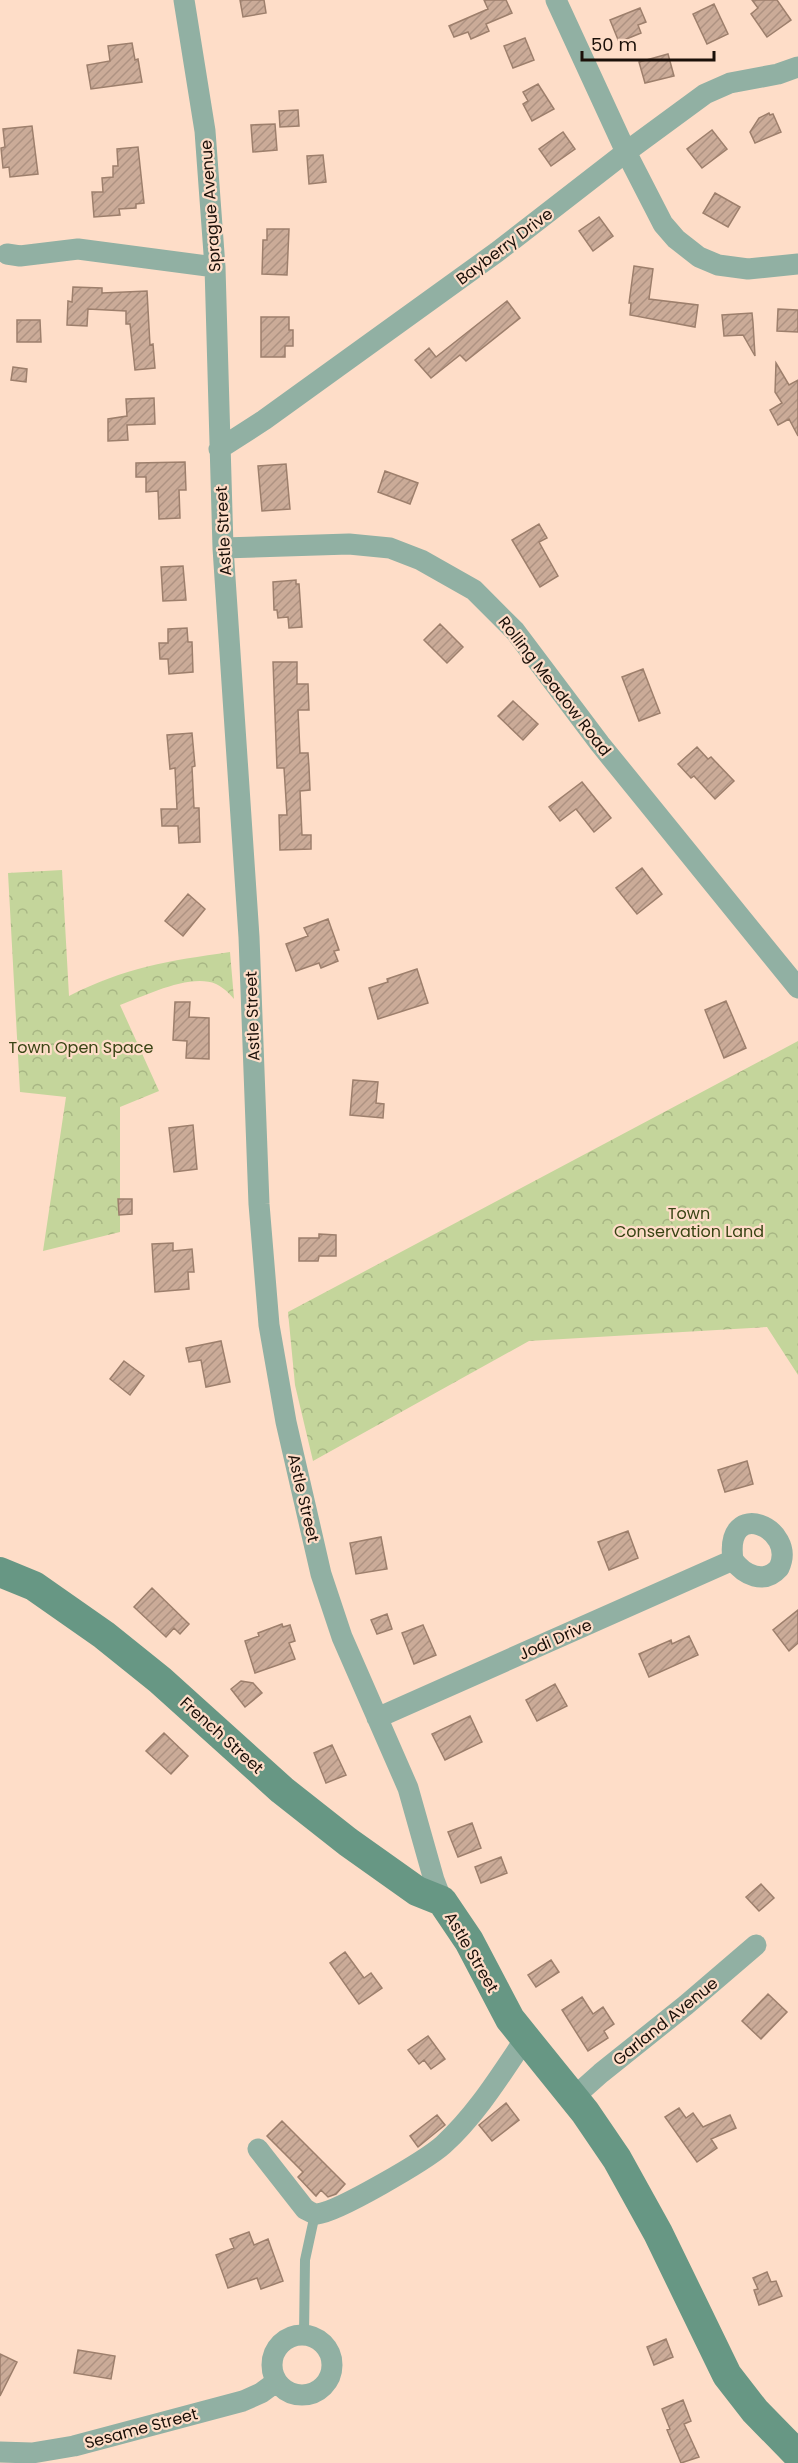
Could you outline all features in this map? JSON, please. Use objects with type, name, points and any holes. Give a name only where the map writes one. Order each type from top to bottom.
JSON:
[{"type":"street","name":"Sprague Avenue","points":[[184,0],[206,131],[215,267],[219,414]]},
{"type":"street","points":[[556,0],[626,152],[663,224],[676,239],[691,252],[718,265],[738,268],[798,264]]},
{"type":"street","name":"Bayberry Drive","points":[[219,449],[264,420],[488,259],[705,94],[720,86],[798,67]]},
{"type":"street","points":[[7,254],[20,256],[78,249],[215,267]]},
{"type":"street","name":"Astle Street","points":[[219,414],[223,548],[249,937],[260,1204],[269,1325],[286,1422],[321,1574],[342,1636],[408,1788],[442,1901],[468,1941],[501,2003],[525,2039],[574,2097],[617,2159],[658,2233],[716,2356],[728,2375],[755,2411],[798,2455]]},
{"type":"street","name":"Rolling Meadow Road","points":[[223,548],[349,544],[390,548],[421,560],[474,590],[515,631],[600,744],[798,988]]},
{"type":"street","name":"Jodi Drive","points":[[377,1718],[734,1560]]},
{"type":"street","name":"French Street","points":[[0,1572],[34,1586],[104,1635],[169,1687],[282,1790],[348,1842],[417,1891],[442,1901]]},
{"type":"street","name":"Garland Avenue","points":[[574,2097],[686,2006],[756,1945]]},
{"type":"street","points":[[258,2149],[304,2209],[315,2214],[329,2210],[368,2192],[442,2146],[485,2098],[525,2039]]},
{"type":"street","points":[[304,2335],[313,2337],[327,2349],[331,2358],[330,2377],[318,2391],[300,2396],[282,2389],[276,2382],[271,2364],[273,2354],[285,2340],[304,2335]]},
{"type":"street","name":"Sesame Street","points":[[0,2452],[32,2453],[85,2443],[243,2401],[261,2393],[276,2382]]},
{"type":"lane","points":[[304,2335],[305,2260],[315,2214]]},
{"type":"green space","name":"Town Open Space","points":[[62,870],[69,996],[109,978],[148,966],[230,952],[234,999],[216,984],[194,981],[168,987],[120,1005],[159,1091],[120,1107],[120,1232],[43,1251],[66,1097],[20,1092],[8,873]]},
{"type":"green space","name":"Town Conservation Land","points":[[798,1041],[798,1375],[767,1327],[529,1341],[313,1461],[295,1385],[288,1312]]},
{"type":"building","points":[[240,0],[264,0],[266,13],[243,17]]},
{"type":"building","points":[[484,0],[506,0],[512,13],[486,24],[489,31],[471,39],[468,32],[454,37],[449,26],[488,9]]},
{"type":"building","points":[[752,0],[777,0],[791,20],[767,37],[751,14],[758,8]]},
{"type":"building","points":[[714,4],[728,34],[707,44],[693,14]]},
{"type":"building","points":[[640,8],[646,22],[638,25],[641,33],[619,42],[610,20]]},
{"type":"building","points":[[525,38],[534,60],[513,68],[504,46]]},
{"type":"building","points":[[132,43],[135,60],[138,59],[142,82],[91,89],[87,65],[110,61],[108,46]]},
{"type":"building","points":[[668,54],[674,76],[645,83],[639,62]]},
{"type":"building","points":[[538,84],[554,109],[532,121],[523,104],[528,101],[523,92]]},
{"type":"building","points":[[298,110],[299,126],[280,127],[279,111]]},
{"type":"building","points":[[769,113],[773,114],[781,132],[755,143],[750,132],[759,118]]},
{"type":"building","points":[[275,124],[277,150],[253,152],[251,125]]},
{"type":"building","points":[[32,126],[38,174],[10,177],[9,167],[3,168],[1,148],[5,147],[3,129]]},
{"type":"building","points":[[712,130],[727,149],[702,168],[687,149]]},
{"type":"building","points":[[563,132],[575,149],[551,166],[539,149]]},
{"type":"building","points":[[138,147],[144,203],[136,204],[136,208],[119,209],[120,215],[94,217],[92,192],[103,192],[102,178],[113,177],[113,166],[118,166],[117,149]]},
{"type":"building","points":[[323,155],[326,182],[309,184],[307,156]]},
{"type":"building","points":[[715,193],[740,207],[728,227],[703,213]]},
{"type":"building","points":[[599,217],[613,236],[593,251],[579,231]]},
{"type":"building","points":[[267,229],[289,229],[287,275],[262,274],[263,240],[267,240]]},
{"type":"building","points":[[634,266],[653,269],[649,299],[698,305],[695,327],[630,315],[631,303],[629,303]]},
{"type":"building","points":[[73,287],[102,288],[102,293],[147,291],[150,345],[153,344],[155,368],[135,370],[130,324],[126,324],[126,311],[88,309],[87,326],[67,325],[68,301],[72,302]]},
{"type":"building","points":[[507,301],[520,318],[466,361],[460,355],[431,378],[415,360],[429,348],[436,357]]},
{"type":"building","points":[[778,309],[798,310],[798,332],[777,331]]},
{"type":"building","points":[[752,313],[755,356],[743,335],[724,336],[722,315]]},
{"type":"building","points":[[261,317],[289,317],[289,330],[293,330],[293,346],[285,346],[285,357],[261,357]]},
{"type":"building","points":[[17,320],[40,320],[41,342],[17,342]]},
{"type":"building","points":[[776,363],[789,385],[798,380],[798,436],[789,419],[778,425],[770,410],[782,403],[775,392]]},
{"type":"building","points":[[13,367],[27,369],[26,382],[11,380]]},
{"type":"building","points":[[154,398],[155,424],[127,425],[128,440],[108,441],[108,419],[127,416],[126,399]]},
{"type":"building","points":[[185,462],[186,490],[179,490],[180,518],[159,519],[158,491],[146,492],[146,477],[136,477],[136,463]]},
{"type":"building","points":[[286,464],[290,509],[262,511],[258,466]]},
{"type":"building","points":[[385,471],[418,483],[410,504],[378,492]]},
{"type":"building","points":[[539,524],[547,538],[539,542],[558,576],[540,587],[512,540]]},
{"type":"building","points":[[183,566],[186,600],[163,601],[161,567]]},
{"type":"building","points":[[296,580],[296,584],[299,584],[302,627],[289,628],[288,617],[278,618],[277,610],[274,610],[273,582]]},
{"type":"building","points":[[440,624],[463,647],[447,663],[424,640]]},
{"type":"building","points":[[187,628],[188,642],[192,642],[193,672],[169,674],[168,659],[160,659],[159,643],[168,643],[168,629]]},
{"type":"building","points":[[273,662],[297,662],[297,684],[308,684],[309,710],[298,710],[300,753],[308,753],[310,790],[300,791],[302,835],[311,835],[311,849],[280,850],[279,815],[287,815],[284,768],[277,768]]},
{"type":"building","points":[[643,669],[660,713],[639,721],[622,677]]},
{"type":"building","points":[[513,701],[538,724],[523,740],[498,716]]},
{"type":"building","points":[[192,733],[195,766],[192,767],[194,808],[199,808],[200,842],[179,843],[178,826],[162,826],[161,809],[177,809],[175,768],[170,769],[167,735]]},
{"type":"building","points":[[697,747],[708,759],[711,757],[734,781],[715,799],[694,776],[691,778],[678,764]]},
{"type":"building","points":[[582,782],[611,818],[594,832],[576,809],[560,821],[549,807]]},
{"type":"building","points":[[642,868],[662,894],[637,914],[616,888]]},
{"type":"building","points":[[188,894],[205,909],[183,936],[165,921]]},
{"type":"building","points":[[328,919],[339,950],[334,951],[338,961],[321,968],[319,963],[296,971],[286,944],[308,936],[304,928]]},
{"type":"building","points":[[417,969],[428,1003],[378,1019],[369,988]]},
{"type":"building","points":[[726,1001],[746,1048],[724,1058],[705,1010]]},
{"type":"building","points":[[175,1002],[190,1002],[189,1017],[209,1018],[209,1059],[186,1058],[187,1041],[173,1040]]},
{"type":"building","points":[[353,1080],[378,1082],[376,1103],[384,1104],[383,1118],[350,1115]]},
{"type":"building","points":[[193,1125],[197,1169],[174,1172],[169,1128]]},
{"type":"building","points":[[118,1199],[132,1199],[132,1214],[119,1215]]},
{"type":"building","points":[[319,1234],[336,1235],[336,1256],[319,1256],[318,1261],[299,1261],[299,1238],[319,1238]]},
{"type":"building","points":[[173,1243],[173,1251],[192,1249],[194,1272],[188,1272],[189,1289],[155,1292],[152,1244]]},
{"type":"building","points":[[221,1341],[230,1382],[206,1387],[201,1360],[189,1362],[186,1348]]},
{"type":"building","points":[[124,1361],[144,1376],[130,1395],[110,1379]]},
{"type":"building","points":[[747,1461],[753,1484],[725,1492],[718,1470]]},
{"type":"building","points":[[628,1531],[638,1558],[609,1570],[598,1542]]},
{"type":"building","points":[[381,1537],[387,1569],[356,1574],[350,1543]]},
{"type":"building","points":[[152,1588],[189,1624],[180,1634],[174,1628],[166,1637],[134,1607]]},
{"type":"building","points":[[798,1610],[798,1643],[789,1651],[773,1630]]},
{"type":"building","points":[[387,1614],[392,1629],[377,1634],[371,1620]]},
{"type":"building","points":[[282,1624],[283,1627],[290,1625],[295,1641],[289,1643],[295,1659],[255,1673],[245,1641],[259,1636],[258,1633]]},
{"type":"building","points":[[423,1625],[436,1655],[414,1664],[402,1633]]},
{"type":"building","points":[[689,1636],[698,1655],[649,1677],[639,1654],[671,1640],[672,1644]]},
{"type":"building","points":[[241,1681],[253,1683],[262,1693],[245,1707],[231,1689]]},
{"type":"building","points":[[555,1684],[567,1706],[537,1721],[526,1700]]},
{"type":"building","points":[[470,1716],[482,1742],[445,1760],[432,1734]]},
{"type":"building","points":[[164,1733],[188,1756],[171,1774],[146,1751]]},
{"type":"building","points":[[332,1745],[346,1775],[326,1783],[314,1753]]},
{"type":"building","points":[[472,1823],[481,1848],[458,1857],[448,1832]]},
{"type":"building","points":[[501,1857],[507,1873],[481,1883],[475,1867]]},
{"type":"building","points":[[761,1884],[774,1898],[759,1911],[746,1897]]},
{"type":"building","points":[[345,1952],[364,1978],[371,1973],[382,1988],[359,2004],[330,1963]]},
{"type":"building","points":[[551,1960],[559,1972],[536,1987],[528,1975]]},
{"type":"building","points":[[768,1994],[787,2012],[761,2039],[742,2021]]},
{"type":"building","points":[[582,1997],[593,2014],[603,2007],[614,2024],[604,2031],[608,2038],[588,2051],[562,2010]]},
{"type":"building","points":[[428,2036],[445,2059],[431,2069],[424,2060],[419,2064],[408,2050]]},
{"type":"building","points":[[506,2103],[519,2120],[492,2141],[479,2125]]},
{"type":"building","points":[[679,2108],[686,2118],[693,2113],[703,2127],[730,2115],[736,2128],[711,2139],[717,2148],[697,2162],[665,2117]]},
{"type":"building","points":[[437,2115],[445,2125],[418,2147],[410,2136]]},
{"type":"building","points":[[282,2121],[345,2184],[336,2194],[328,2197],[321,2190],[316,2196],[298,2177],[303,2172],[267,2136]]},
{"type":"building","points":[[249,2232],[254,2245],[268,2239],[283,2281],[261,2289],[257,2278],[228,2288],[216,2255],[234,2248],[230,2239]]},
{"type":"building","points":[[767,2272],[771,2282],[776,2281],[782,2296],[759,2305],[754,2290],[758,2289],[753,2278]]},
{"type":"building","points":[[666,2339],[673,2357],[654,2365],[647,2347]]},
{"type":"building","points":[[78,2350],[115,2356],[111,2379],[74,2373]]},
{"type":"building","points":[[0,2354],[17,2362],[0,2396]]},
{"type":"building","points":[[683,2400],[691,2421],[684,2424],[699,2457],[681,2463],[667,2430],[670,2429],[662,2409]]}]
